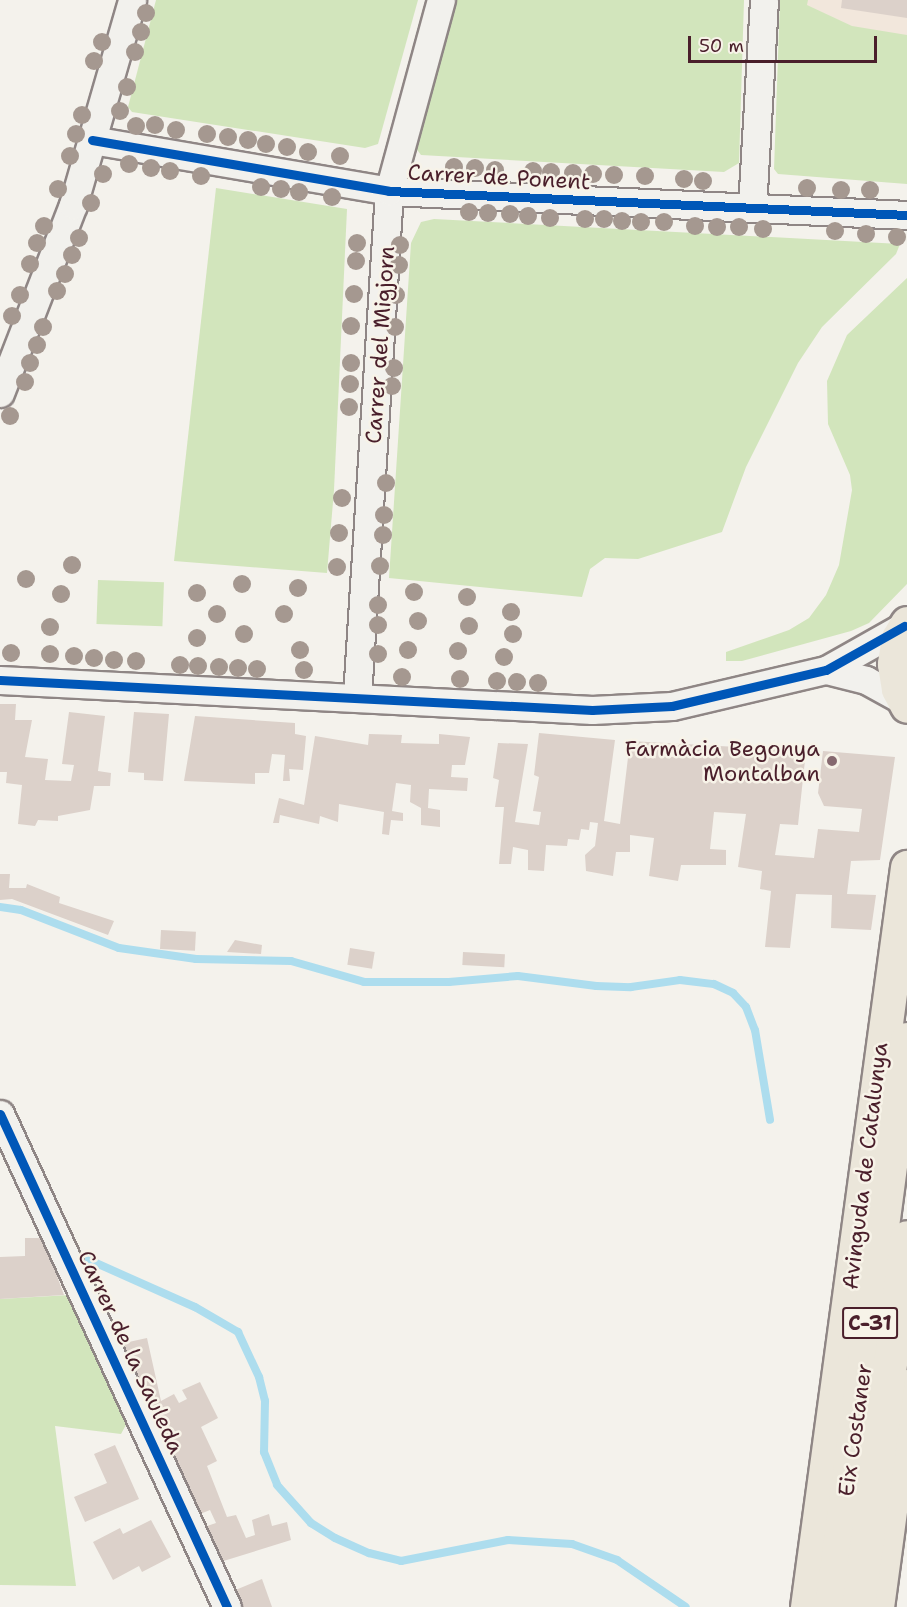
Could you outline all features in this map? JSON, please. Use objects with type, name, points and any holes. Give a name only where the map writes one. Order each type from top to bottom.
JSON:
[{"type":"main road","points":[[905,703],[894,664],[906,624]]},
{"type":"main road","name":"Avinguda de Catalunya","points":[[807,1607],[907,867]]},
{"type":"main road","name":"Eix Costaner","points":[[831,1607],[907,1039]]},
{"type":"main road","name":"Eix Costaner","points":[[858,1607],[907,1237]]},
{"type":"main road","points":[[877,1607],[907,1386]]},
{"type":"street","points":[[0,393],[73,205],[132,0]]},
{"type":"street","name":"Carrer del Migjorn","points":[[357,697],[389,191],[441,0]]},
{"type":"street","points":[[752,208],[764,0]]},
{"type":"street","name":"Carrer de Ponent","points":[[92,140],[389,191],[907,215]]},
{"type":"street","points":[[0,680],[592,710],[672,706],[826,670],[906,624]]},
{"type":"street","points":[[826,670],[867,680],[905,703]]},
{"type":"street","name":"Carrer de la Sauleda","points":[[0,1114],[227,1607]]},
{"type":"shaded area","points":[[752,0],[907,0],[907,52],[806,5]]},
{"type":"green space","points":[[156,0],[418,0],[378,144],[365,148],[132,112],[128,107]]},
{"type":"green space","points":[[455,0],[744,0],[739,163],[724,172],[421,155],[415,147],[417,136]]},
{"type":"green space","points":[[780,0],[808,0],[807,5],[852,26],[907,35],[907,184],[778,174],[774,169]]},
{"type":"green space","points":[[216,188],[347,209],[334,490],[327,573],[174,561]]},
{"type":"green space","points":[[434,219],[900,244],[896,254],[822,327],[798,363],[746,467],[722,532],[638,559],[605,558],[590,569],[582,597],[389,578],[411,243],[421,222]]},
{"type":"green space","points":[[907,278],[907,584],[869,623],[851,631],[742,661],[726,661],[726,652],[789,630],[809,618],[826,595],[839,565],[852,490],[850,475],[828,424],[827,381],[847,335]]},
{"type":"green space","points":[[98,580],[164,582],[162,626],[96,624]]},
{"type":"green space","points":[[70,1295],[127,1423],[121,1434],[55,1426],[76,1586],[0,1585],[0,1299]]},
{"type":"building","points":[[842,0],[907,0],[907,18],[841,8]]},
{"type":"building","points":[[0,704],[16,704],[15,720],[32,720],[25,757],[48,759],[45,780],[71,781],[74,765],[62,764],[69,712],[105,716],[98,771],[111,773],[110,786],[94,786],[90,810],[58,816],[58,821],[38,820],[35,826],[18,824],[22,785],[6,783],[7,772],[0,772]]},
{"type":"building","points":[[134,712],[169,714],[163,781],[144,780],[144,773],[128,772]]},
{"type":"building","points":[[195,716],[295,723],[295,734],[306,736],[303,770],[289,769],[290,781],[283,781],[285,755],[272,754],[269,773],[255,773],[255,784],[184,781]]},
{"type":"building","points":[[539,733],[615,740],[604,821],[620,824],[630,741],[806,751],[798,825],[780,824],[775,855],[814,858],[818,829],[859,832],[862,809],[824,806],[818,793],[823,751],[895,757],[880,860],[851,861],[847,894],[876,895],[871,930],[831,928],[832,895],[796,894],[790,948],[765,947],[771,891],[760,889],[762,871],[738,867],[746,814],[714,812],[710,849],[726,850],[726,865],[681,865],[678,881],[649,876],[654,838],[630,835],[630,852],[616,852],[613,876],[586,871],[585,855],[595,846],[598,823],[590,822],[589,830],[581,829],[579,840],[568,839],[567,846],[546,845],[544,871],[528,870],[528,850],[513,847],[511,864],[499,864],[504,807],[495,807],[499,780],[493,778],[498,743],[528,744],[515,822],[539,825],[541,812],[533,811],[539,777],[534,775]]},
{"type":"building","points":[[369,734],[402,735],[401,743],[439,744],[439,734],[470,737],[465,765],[452,765],[451,777],[468,778],[467,791],[429,789],[428,808],[440,810],[440,827],[421,825],[421,808],[410,802],[411,785],[396,783],[392,811],[403,813],[403,821],[391,820],[389,835],[382,834],[384,812],[339,804],[338,822],[320,816],[319,824],[280,815],[279,823],[273,823],[279,798],[304,805],[315,736],[368,745]]},
{"type":"building","points":[[0,874],[10,874],[9,888],[26,888],[27,884],[60,897],[59,903],[114,921],[108,935],[12,899],[0,900]]},
{"type":"building","points":[[161,930],[196,932],[195,951],[160,949]]},
{"type":"building","points":[[235,940],[262,945],[261,954],[227,952]]},
{"type":"building","points":[[350,948],[375,952],[372,969],[347,965]]},
{"type":"building","points":[[463,952],[505,954],[504,967],[462,965]]},
{"type":"building","points":[[25,1238],[43,1238],[64,1295],[0,1299],[0,1257],[25,1256]]},
{"type":"building","points":[[147,1338],[161,1401],[174,1394],[179,1403],[187,1399],[182,1390],[200,1382],[218,1418],[201,1427],[217,1461],[207,1466],[227,1517],[236,1515],[246,1538],[255,1535],[252,1520],[269,1514],[272,1526],[287,1522],[291,1540],[217,1563],[201,1528],[216,1523],[210,1510],[195,1516],[115,1345]]},
{"type":"building","points":[[115,1445],[139,1499],[85,1522],[74,1497],[107,1483],[94,1454]]},
{"type":"building","points":[[151,1520],[171,1557],[142,1572],[139,1566],[113,1580],[93,1542],[120,1528],[123,1534]]},
{"type":"building","points":[[262,1579],[272,1607],[240,1607],[233,1591]]},
{"type":"waterway","points":[[0,907],[21,910],[119,948],[196,959],[291,961],[364,982],[449,982],[518,976],[596,986],[631,987],[680,980],[714,984],[733,993],[746,1007],[755,1030],[770,1120]]},
{"type":"waterway","points":[[87,1259],[195,1307],[238,1332],[259,1377],[265,1401],[264,1452],[277,1485],[311,1523],[335,1538],[369,1553],[401,1561],[508,1540],[572,1544],[617,1560],[686,1607]]},
{"type":"cycle path","points":[[92,140],[389,191],[907,215]]},
{"type":"cycle path","points":[[0,680],[592,710],[672,706],[826,670],[904,626]]},
{"type":"cycle path","points":[[0,1114],[227,1607]]},
{"type":"place","name":"Farmàcia Begonya Montalban","points":[[832,761]]}]
